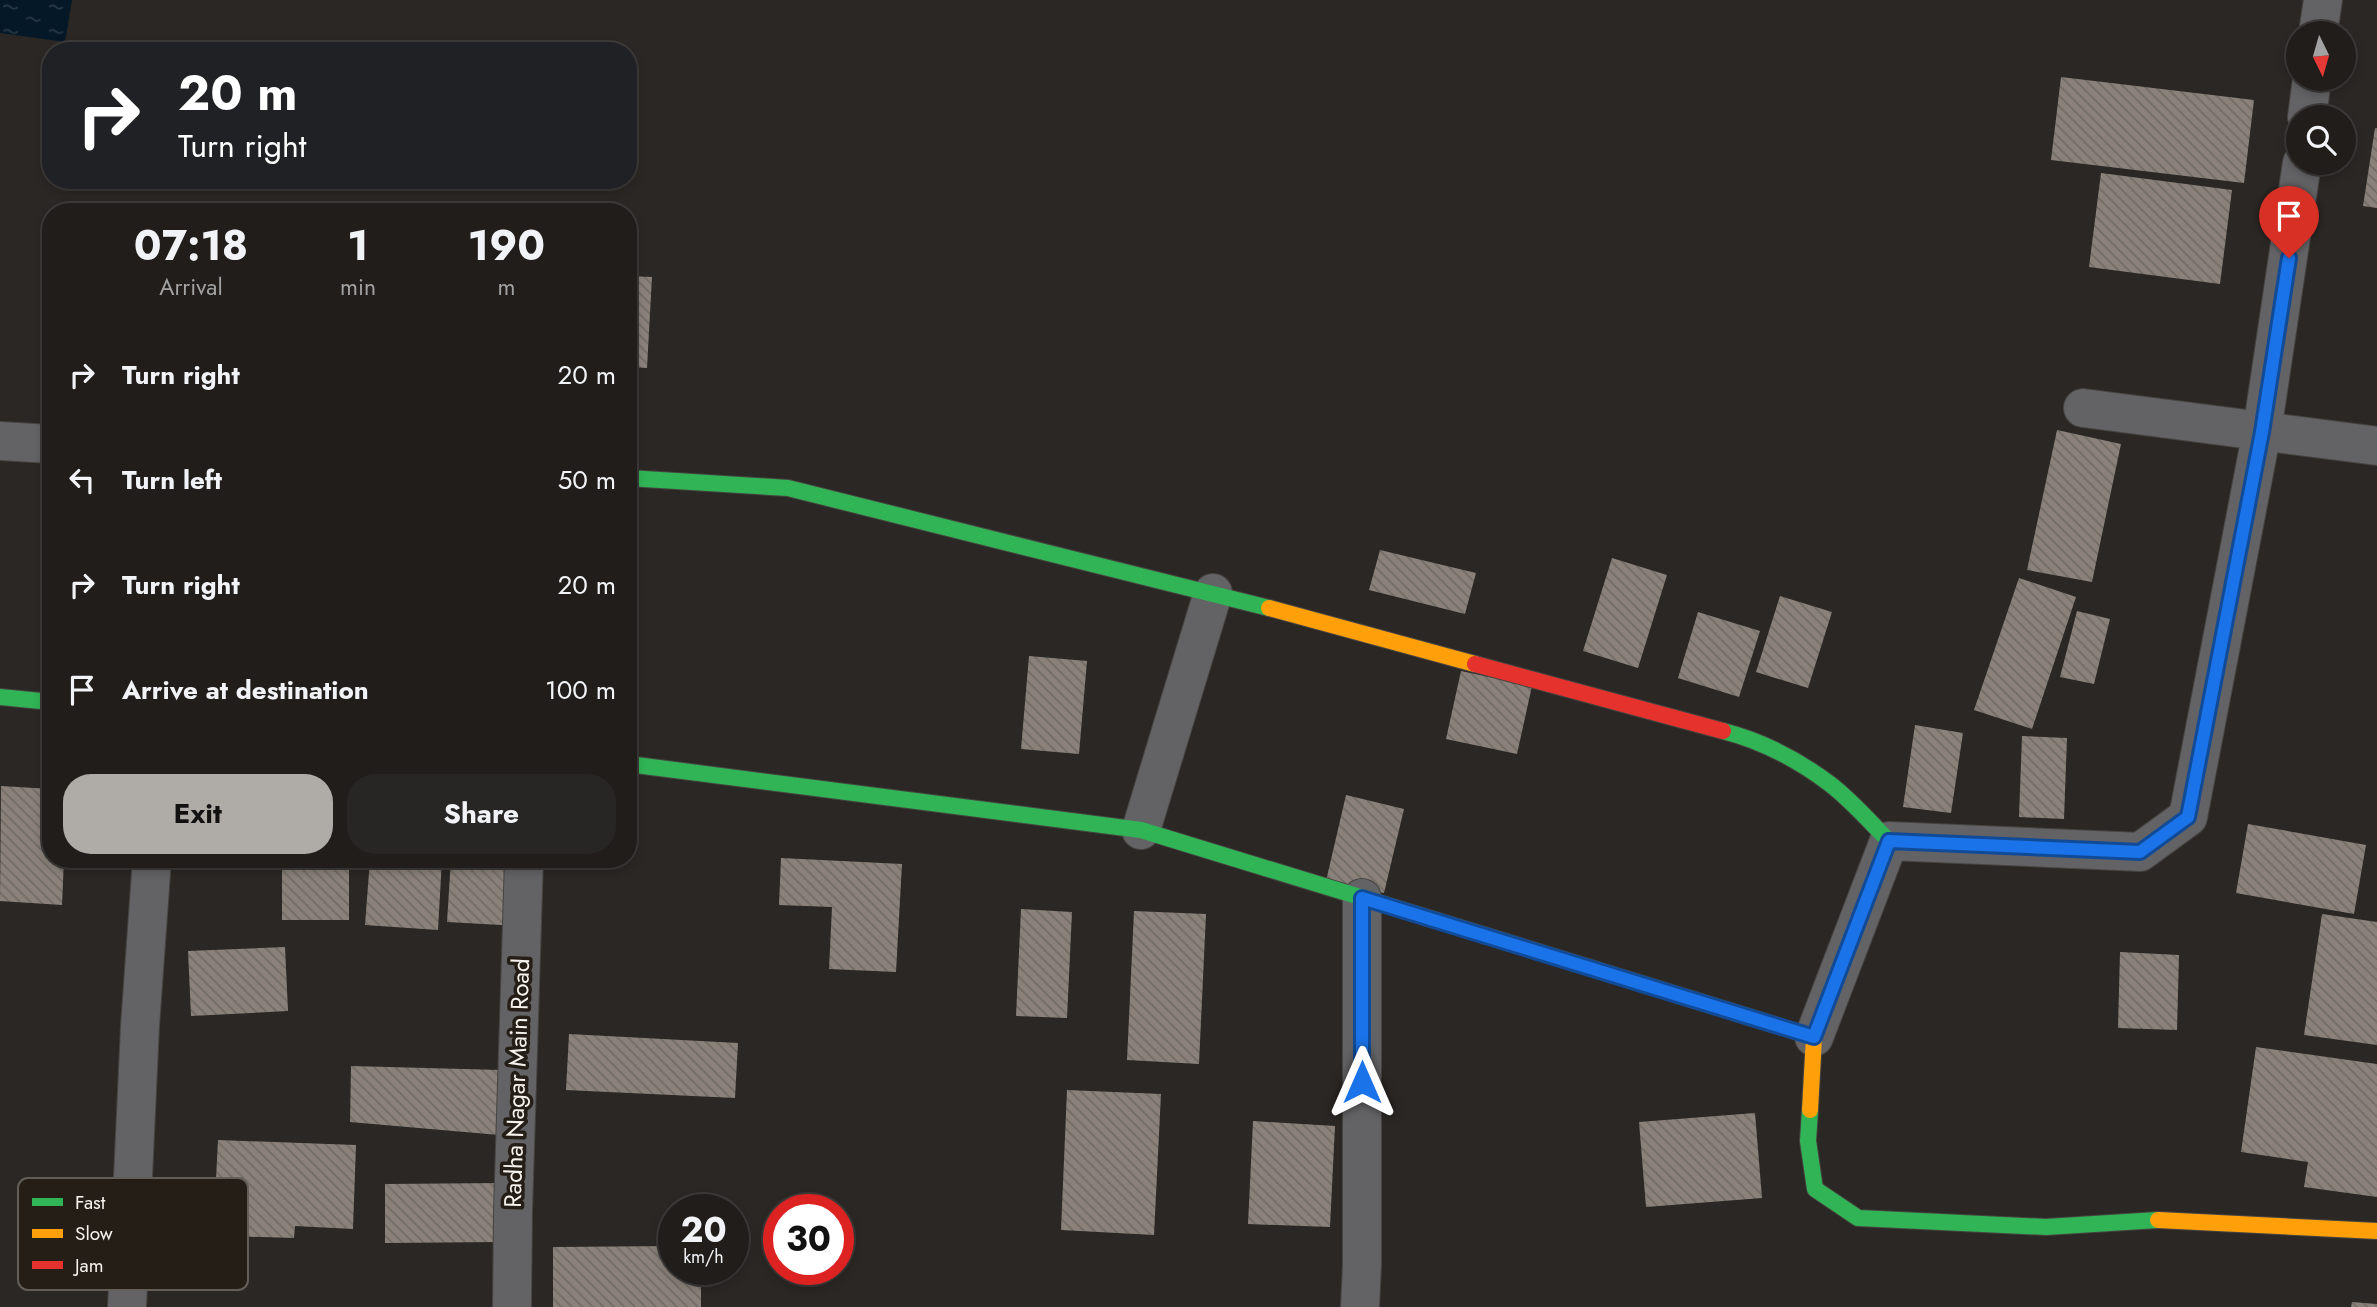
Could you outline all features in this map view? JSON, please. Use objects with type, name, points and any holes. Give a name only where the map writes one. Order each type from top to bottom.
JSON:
[{"type":"street","points":[[2320,21],[2323,0]]},
{"type":"street","points":[[637,479],[788,488],[1213,593],[1752,739],[1797,761],[1832,785],[1889,841],[2140,852],[2188,817],[2262,432],[2300,175]]},
{"type":"street","points":[[2083,408],[2377,446]]},
{"type":"street","points":[[0,441],[42,443]]},
{"type":"street","points":[[1141,830],[1213,593]]},
{"type":"street","points":[[0,697],[42,701]]},
{"type":"street","points":[[637,765],[1141,830],[1814,1037]]},
{"type":"street","points":[[1889,841],[1814,1037],[1808,1141],[1815,1189],[1858,1218],[2046,1227],[2165,1220],[2377,1231]]},
{"type":"street","points":[[133,1178],[151,868]]},
{"type":"street","name":"Radha Nagar Main Road","points":[[512,1307],[524,868]]},
{"type":"street","points":[[1360,1307],[1362,898]]},
{"type":"water","points":[[0,0],[72,0],[65,42],[0,33]]},
{"type":"building","points":[[2061,77],[2254,100],[2244,183],[2051,160]]},
{"type":"building","points":[[2377,128],[2377,208],[2363,206]]},
{"type":"building","points":[[2101,173],[2232,190],[2220,284],[2089,267]]},
{"type":"building","points":[[637,276],[652,277],[647,368],[637,367]]},
{"type":"building","points":[[2057,430],[2121,444],[2092,582],[2027,570]]},
{"type":"building","points":[[1380,550],[1476,573],[1465,614],[1369,590]]},
{"type":"building","points":[[1612,558],[1667,575],[1638,668],[1583,651]]},
{"type":"building","points":[[2019,578],[2076,597],[2032,729],[1974,710]]},
{"type":"building","points":[[1780,596],[1832,612],[1808,688],[1756,672]]},
{"type":"building","points":[[2077,611],[2110,619],[2094,684],[2060,677]]},
{"type":"building","points":[[1698,612],[1760,631],[1739,697],[1678,678]]},
{"type":"building","points":[[1029,656],[1087,661],[1079,754],[1021,749]]},
{"type":"building","points":[[1461,671],[1532,686],[1517,754],[1446,739]]},
{"type":"building","points":[[1915,725],[1963,733],[1951,813],[1903,807]]},
{"type":"building","points":[[2022,736],[2067,738],[2064,819],[2019,817]]},
{"type":"building","points":[[1,786],[42,788],[42,868],[64,868],[62,905],[0,901]]},
{"type":"building","points":[[1346,795],[1404,809],[1384,893],[1326,881]]},
{"type":"building","points":[[2248,824],[2366,845],[2354,914],[2236,893]]},
{"type":"building","points":[[781,858],[902,864],[896,972],[829,969],[832,907],[779,905]]},
{"type":"building","points":[[282,868],[349,868],[349,920],[282,920]]},
{"type":"building","points":[[369,868],[441,868],[438,930],[365,925]]},
{"type":"building","points":[[450,868],[521,868],[518,926],[447,922]]},
{"type":"building","points":[[1021,909],[1072,912],[1067,1018],[1016,1016]]},
{"type":"building","points":[[1134,911],[1206,914],[1199,1064],[1127,1060]]},
{"type":"building","points":[[2322,914],[2377,922],[2377,1045],[2304,1035]]},
{"type":"building","points":[[285,947],[288,1011],[191,1016],[188,951]]},
{"type":"building","points":[[2120,952],[2179,955],[2177,1030],[2118,1028]]},
{"type":"building","points":[[569,1034],[738,1043],[735,1098],[566,1090]]},
{"type":"building","points":[[2256,1047],[2377,1064],[2377,1197],[2304,1187],[2308,1162],[2241,1152]]},
{"type":"building","points":[[351,1066],[501,1070],[499,1135],[350,1122]]},
{"type":"building","points":[[1067,1090],[1161,1094],[1154,1235],[1061,1230]]},
{"type":"building","points":[[1755,1113],[1762,1198],[1646,1207],[1639,1122]]},
{"type":"building","points":[[1253,1121],[1335,1126],[1330,1227],[1248,1224]]},
{"type":"building","points":[[218,1140],[356,1145],[353,1229],[295,1226],[294,1238],[248,1237],[248,1178],[216,1178]]},
{"type":"building","points":[[499,1183],[499,1242],[385,1243],[385,1184]]},
{"type":"building","points":[[658,1246],[658,1285],[701,1285],[701,1307],[553,1307],[553,1247]]},
{"type":"building","points":[[2352,1302],[2377,1304],[2377,1307],[2351,1307]]},
{"type":"traffic: fast","points":[[637,479],[788,488],[1269,608]]},
{"type":"traffic: fast","points":[[0,697],[42,701]]},
{"type":"traffic: fast","points":[[1723,731],[1765,746],[1818,775],[1845,797],[1889,841]]},
{"type":"traffic: fast","points":[[637,765],[1141,830],[1458,927]]},
{"type":"traffic: fast","points":[[1810,1110],[1808,1141],[1815,1189],[1858,1218],[2046,1227],[2158,1220]]},
{"type":"traffic: slow","points":[[1269,608],[1475,664]]},
{"type":"traffic: slow","points":[[1458,927],[1814,1037],[1810,1110]]},
{"type":"traffic: slow","points":[[2158,1220],[2377,1231]]},
{"type":"traffic: jam","points":[[1475,664],[1723,731]]},
{"type":"route","points":[[1362,1082],[1362,898],[1814,1037],[1889,841],[2140,852],[2188,817],[2262,432],[2289,258]]}]
